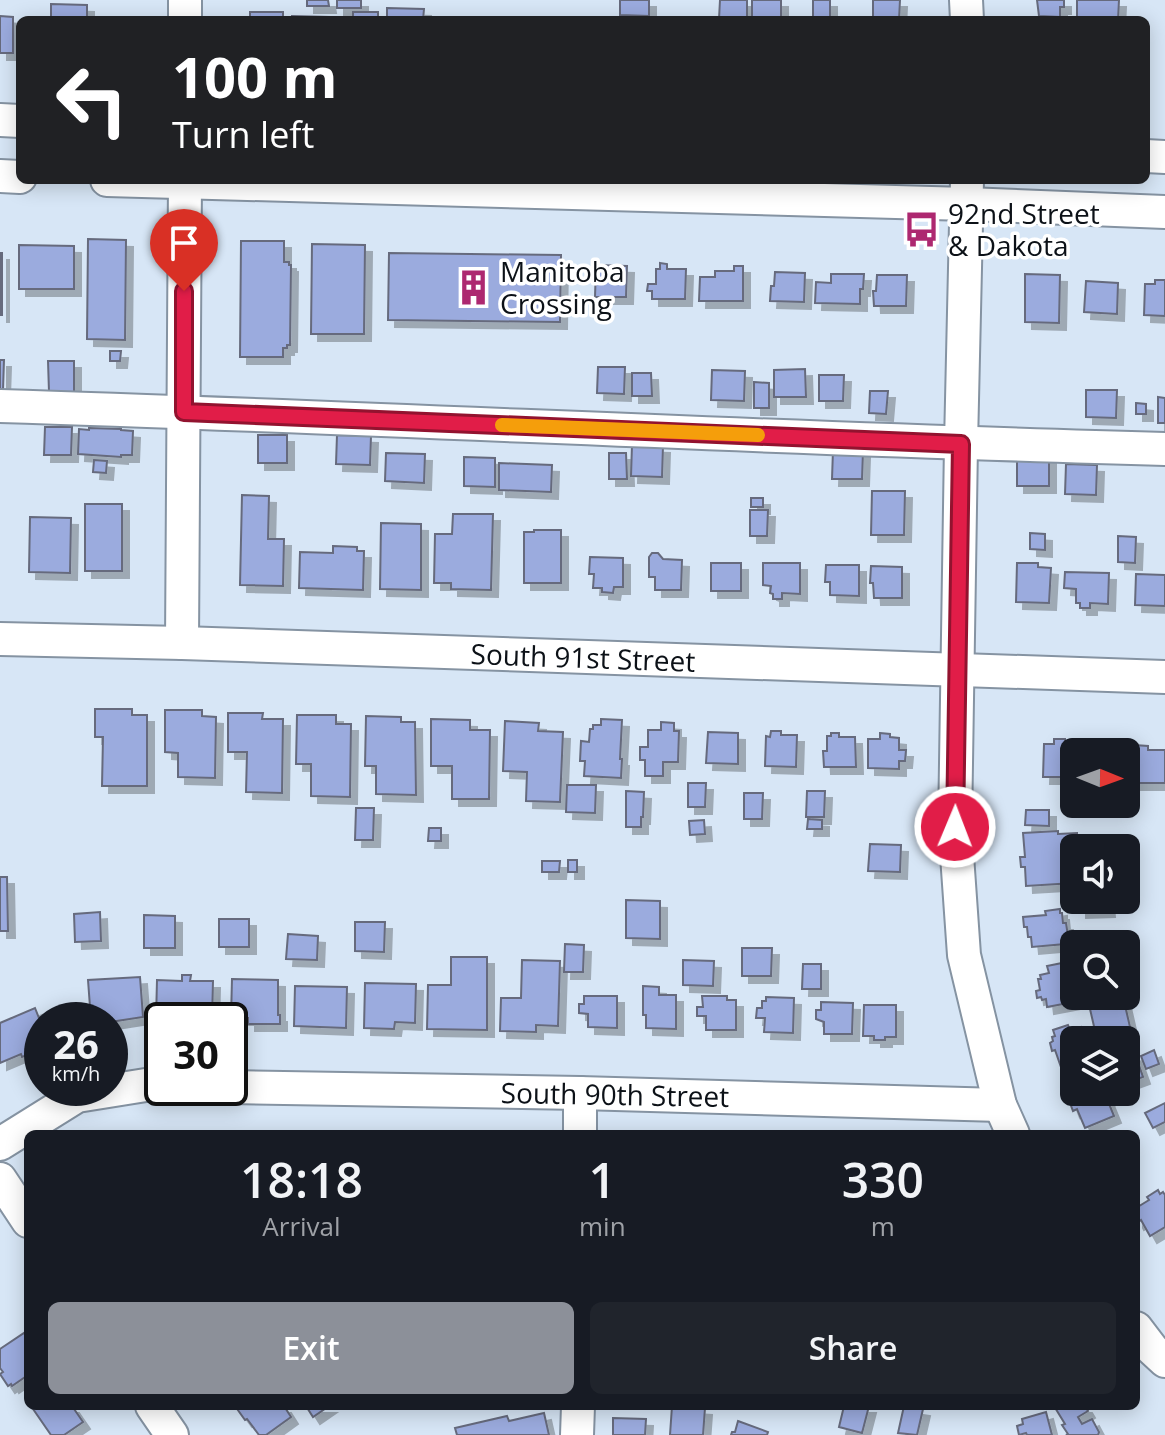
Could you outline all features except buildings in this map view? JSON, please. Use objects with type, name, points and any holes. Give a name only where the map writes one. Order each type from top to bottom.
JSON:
[{"type":"street","points":[[182,643],[185,184]]},
{"type":"street","points":[[341,184],[967,192],[1165,212]]},
{"type":"street","points":[[967,192],[955,827],[964,955],[1006,1120]]},
{"type":"street","points":[[0,406],[961,444],[1165,449]]},
{"type":"street","name":"South 91st Street","points":[[0,639],[1165,677]]},
{"type":"street","points":[[0,1144],[77,1096],[144,1085]]},
{"type":"street","name":"South 90th Street","points":[[248,1087],[580,1093],[1006,1120]]},
{"type":"street","points":[[580,1093],[580,1130]]},
{"type":"street","points":[[0,1179],[24,1215]]},
{"type":"street","points":[[1140,1333],[1165,1361]]},
{"type":"street","points":[[155,1410],[172,1435]]},
{"type":"street","points":[[577,1435],[578,1410]]},
{"type":"slow traffic","points":[[502,425],[758,435]]},
{"type":"place","name":"92nd Street & Dakota","points":[[922,229]]},
{"type":"place","name":"Manitoba Crossing","points":[[474,287]]},
{"type":"route","points":[[184,291],[184,412],[961,444],[955,827]]}]
